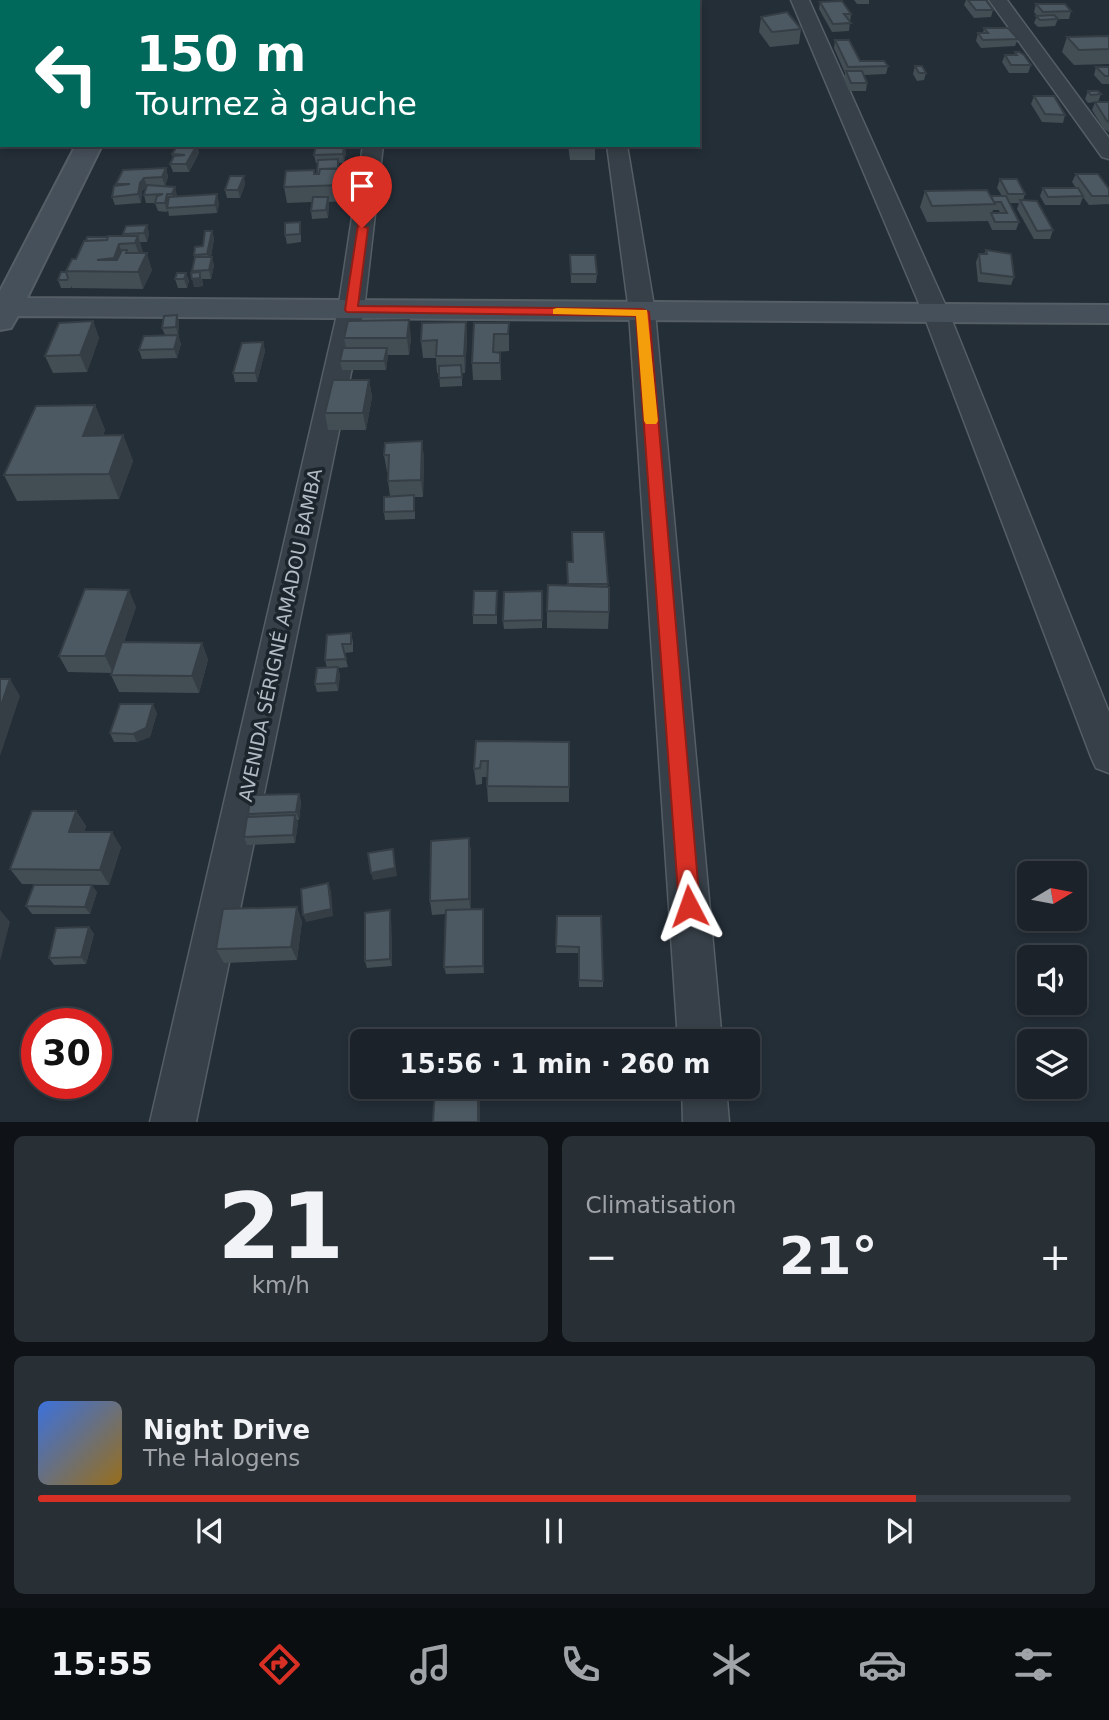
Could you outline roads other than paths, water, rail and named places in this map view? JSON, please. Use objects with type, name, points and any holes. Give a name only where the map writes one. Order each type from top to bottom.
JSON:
[{"type":"main road","points":[[88,147],[3,312],[351,310],[1109,314]]},
{"type":"street","points":[[800,0],[936,313],[1109,757]]},
{"type":"street","points":[[998,0],[1109,153]]},
{"type":"street","name":"AVENIDA SÉRIGNÉ AMADOU BAMBA","points":[[173,1122],[351,310],[373,147]]},
{"type":"street","points":[[617,147],[642,312],[699,1029]]},
{"type":"street","points":[[705,1099],[706,1122]]}]
